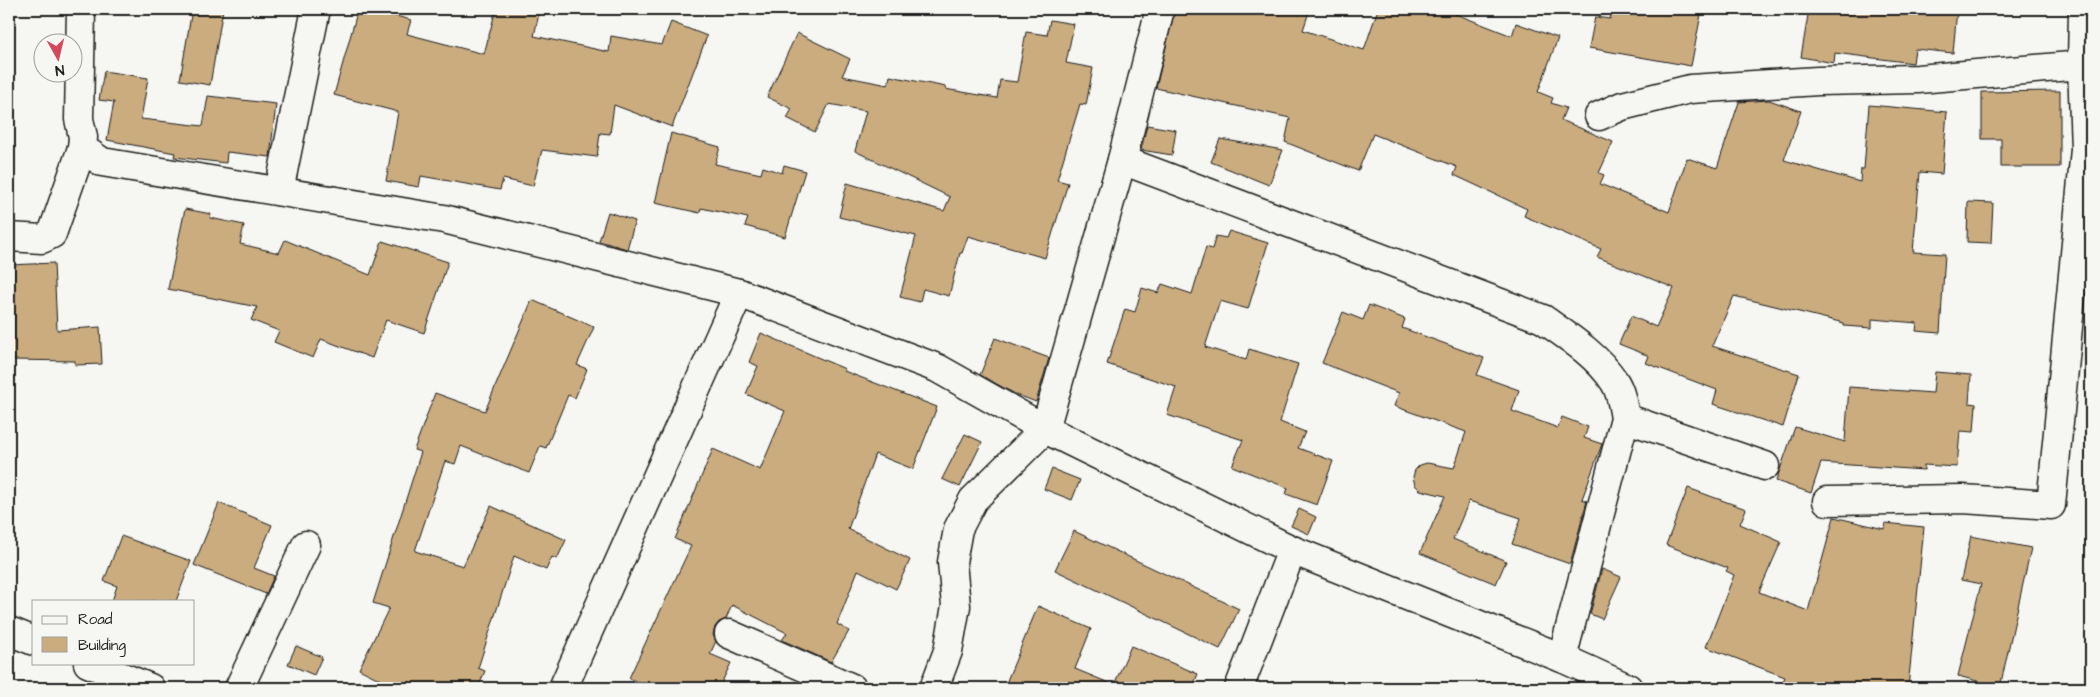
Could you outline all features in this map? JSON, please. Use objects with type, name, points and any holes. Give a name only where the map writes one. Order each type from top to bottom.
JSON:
[{"type":"street","points":[[9,236],[42,239],[52,234],[82,148],[83,137],[79,119],[81,9]]},
{"type":"street","points":[[279,191],[316,9]]},
{"type":"street","points":[[934,688],[948,651],[956,606],[952,562],[958,529],[973,500],[1045,429],[1122,160],[1160,9]]},
{"type":"street","points":[[1827,501],[1963,499],[2051,505],[2088,149],[2082,65],[2083,9]]},
{"type":"street","points":[[1599,116],[1629,104],[1690,89],[1818,81],[1918,79],[2082,65]]},
{"type":"street","points":[[82,148],[102,162],[444,219],[739,293],[936,368],[1045,429],[1292,550],[1562,658],[1628,688]]},
{"type":"street","points":[[1122,160],[1543,319],[1592,357],[1614,381],[1623,403],[1625,418],[1562,658]]},
{"type":"street","points":[[563,688],[739,293]]},
{"type":"street","points":[[1625,418],[1765,466]]},
{"type":"street","points":[[239,688],[306,545]]},
{"type":"street","points":[[1240,688],[1292,550]]},
{"type":"street","points":[[9,631],[32,640]]},
{"type":"street","points":[[729,634],[852,688]]},
{"type":"street","points":[[90,664],[150,688]]},
{"type":"building","points":[[192,9],[223,9],[210,85],[180,80]]},
{"type":"building","points":[[358,9],[369,9],[411,20],[407,34],[484,54],[496,9],[540,9],[534,36],[609,52],[611,36],[662,45],[671,22],[707,36],[672,127],[614,105],[610,134],[600,133],[597,157],[542,150],[533,186],[503,179],[500,190],[421,176],[419,187],[386,181],[398,112],[334,95]]},
{"type":"building","points":[[1175,9],[1310,9],[1303,30],[1364,50],[1378,9],[1443,9],[1512,36],[1516,23],[1558,38],[1538,92],[1553,98],[1551,103],[1566,108],[1561,120],[1613,142],[1599,173],[1604,175],[1600,184],[1669,212],[1687,158],[1717,168],[1739,102],[1769,100],[1801,111],[1784,160],[1860,182],[1861,169],[1864,169],[1869,105],[1947,112],[1942,174],[1920,172],[1913,252],[1945,254],[1940,333],[1916,331],[1917,323],[1872,319],[1872,328],[1844,326],[1844,323],[1734,296],[1712,346],[1799,374],[1783,427],[1713,404],[1717,390],[1646,363],[1649,356],[1619,344],[1631,316],[1656,327],[1674,288],[1597,257],[1601,249],[1524,216],[1527,209],[1454,175],[1457,167],[1373,134],[1358,171],[1285,142],[1290,118],[1156,88]]},
{"type":"building","points":[[1612,9],[1702,9],[1691,66],[1589,48],[1595,17],[1610,19]]},
{"type":"building","points":[[1809,9],[1957,9],[1953,53],[1915,49],[1913,63],[1835,53],[1834,63],[1801,57]]},
{"type":"building","points":[[1050,20],[1074,24],[1066,63],[1093,68],[1086,105],[1080,104],[1057,180],[1068,183],[1045,258],[968,236],[962,253],[960,253],[949,296],[923,289],[920,302],[900,297],[916,236],[839,217],[847,183],[944,211],[950,197],[855,151],[866,111],[829,104],[815,132],[787,118],[792,109],[767,97],[797,33],[850,59],[842,76],[888,85],[890,76],[946,87],[945,89],[997,98],[1000,80],[1017,82],[1026,32],[1047,35]]},
{"type":"building","points":[[104,71],[148,78],[141,119],[203,126],[208,96],[276,104],[270,157],[227,152],[226,163],[174,157],[175,153],[107,140],[114,102],[99,100]]},
{"type":"building","points":[[2060,91],[2060,167],[2001,167],[2001,139],[1982,139],[1982,92]]},
{"type":"building","points":[[1147,125],[1176,130],[1172,155],[1141,150]]},
{"type":"building","points":[[671,133],[720,147],[715,164],[761,174],[763,167],[782,173],[784,165],[805,171],[785,237],[745,226],[748,218],[701,208],[700,213],[655,203]]},
{"type":"building","points":[[1220,139],[1283,150],[1269,185],[1211,162]]},
{"type":"building","points":[[1968,202],[1993,203],[1991,243],[1967,242]]},
{"type":"building","points":[[185,209],[211,214],[210,218],[244,225],[240,244],[279,253],[285,240],[370,275],[382,241],[448,262],[424,333],[386,320],[372,358],[321,339],[313,358],[274,342],[279,331],[251,320],[257,307],[168,289]]},
{"type":"building","points":[[608,212],[635,221],[627,249],[599,241]]},
{"type":"building","points":[[1229,231],[1268,243],[1248,309],[1220,301],[1205,347],[1246,360],[1249,349],[1298,364],[1280,422],[1305,432],[1298,448],[1333,461],[1317,505],[1286,494],[1288,488],[1232,466],[1243,440],[1167,415],[1176,387],[1107,364],[1125,309],[1135,312],[1142,288],[1158,293],[1162,284],[1192,294],[1206,247],[1212,249],[1216,236],[1226,238]]},
{"type":"building","points":[[54,263],[57,330],[100,327],[102,364],[75,365],[75,361],[10,360],[9,265]]},
{"type":"building","points":[[532,300],[594,327],[577,365],[587,369],[575,398],[568,395],[546,448],[540,446],[529,473],[461,446],[455,464],[445,461],[415,551],[463,566],[491,506],[566,540],[557,559],[552,557],[546,570],[514,556],[478,668],[485,671],[478,688],[397,688],[359,669],[389,608],[373,603],[421,452],[414,450],[435,393],[485,411]]},
{"type":"building","points":[[1369,305],[1405,319],[1402,328],[1484,358],[1477,375],[1519,390],[1512,411],[1558,428],[1562,417],[1588,427],[1584,438],[1602,444],[1582,499],[1587,501],[1570,564],[1512,544],[1521,518],[1469,501],[1453,539],[1506,561],[1496,584],[1420,553],[1445,496],[1420,490],[1415,485],[1413,477],[1415,470],[1420,465],[1427,463],[1454,468],[1466,432],[1394,406],[1399,393],[1322,363],[1343,312],[1363,320]]},
{"type":"building","points":[[761,333],[845,369],[844,371],[937,407],[913,469],[875,454],[848,529],[910,560],[896,589],[858,570],[837,624],[849,631],[831,662],[782,640],[787,633],[732,605],[726,619],[719,622],[715,627],[713,635],[716,641],[710,654],[731,663],[719,688],[651,688],[629,678],[691,546],[675,539],[713,449],[760,470],[785,411],[746,394],[758,366],[749,362]]},
{"type":"building","points":[[995,338],[1049,358],[1036,402],[1015,394],[980,375]]},
{"type":"building","points":[[1935,372],[1971,375],[1969,403],[1976,404],[1974,432],[1960,431],[1957,467],[1924,465],[1924,470],[1821,463],[1811,493],[1776,481],[1795,427],[1845,442],[1849,387],[1933,393]]},
{"type":"building","points":[[965,434],[982,442],[960,487],[942,479]]},
{"type":"building","points":[[1052,469],[1080,480],[1072,500],[1044,489]]},
{"type":"building","points":[[1688,488],[1746,509],[1740,524],[1781,542],[1759,592],[1808,611],[1834,517],[1884,529],[1885,523],[1924,527],[1908,688],[1780,688],[1785,677],[1706,647],[1734,575],[1726,571],[1728,568],[1666,545]]},
{"type":"building","points":[[219,503],[272,525],[254,568],[274,576],[266,594],[194,565]]},
{"type":"building","points":[[1299,509],[1316,517],[1309,534],[1291,526]]},
{"type":"building","points":[[1074,531],[1239,609],[1220,649],[1055,570]]},
{"type":"building","points":[[121,536],[191,561],[176,600],[112,600],[117,586],[104,581]]},
{"type":"building","points":[[1971,536],[2031,548],[2000,687],[1958,676],[1981,584],[1961,580]]},
{"type":"building","points":[[1602,569],[1621,577],[1602,619],[1590,614]]},
{"type":"building","points":[[1038,606],[1091,629],[1075,669],[1114,685],[1131,646],[1198,674],[1192,688],[1004,688]]},
{"type":"building","points":[[296,646],[322,657],[314,675],[288,664]]}]
